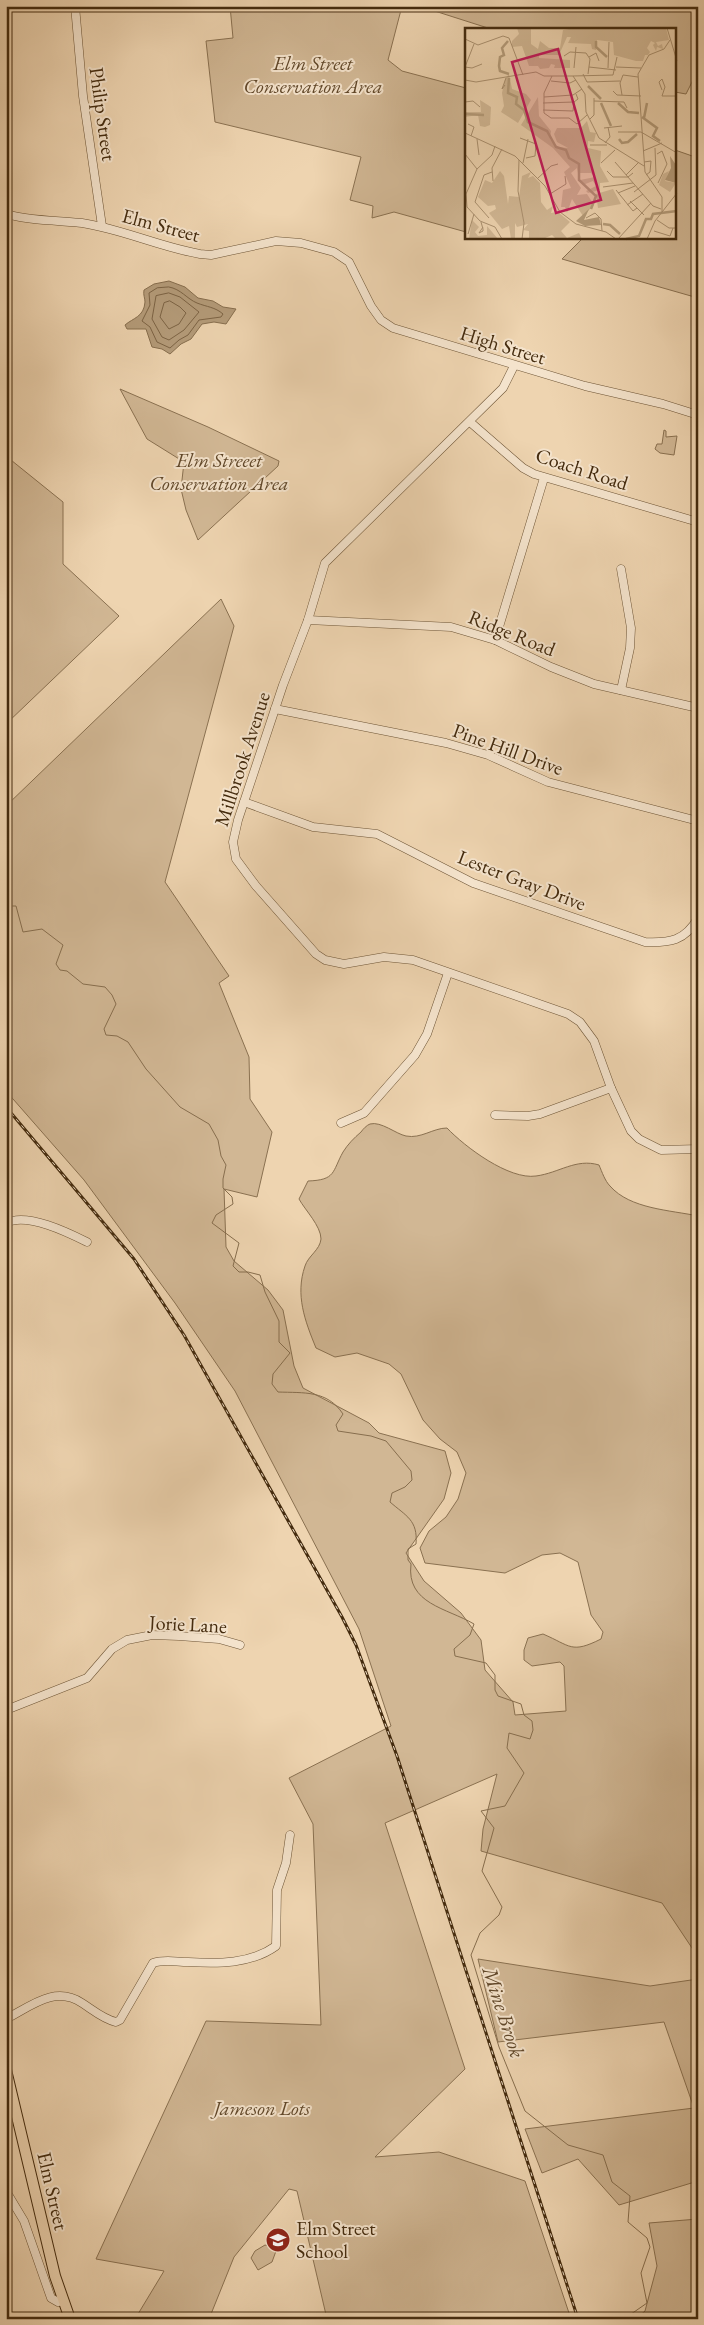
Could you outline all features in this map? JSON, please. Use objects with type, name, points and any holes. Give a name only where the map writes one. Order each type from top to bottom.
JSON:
[{"type":"main road","name":"Elm Street","points":[[6,2070],[55,2276],[70,2319]]},
{"type":"street","name":"Philip Street","points":[[75,6],[83,96],[102,226]]},
{"type":"street","name":"Elm Street","points":[[6,213],[21,218],[42,218],[102,226],[200,254],[211,255],[276,241],[301,243],[336,253]]},
{"type":"street","name":"High Street","points":[[336,253],[349,262],[371,306],[381,320],[393,328],[514,366],[698,415]]},
{"type":"street","name":"Millbrook Avenue","points":[[514,366],[503,388],[470,422],[365,521],[325,563],[308,620],[275,709],[234,833],[233,851],[236,859],[256,886],[316,954],[325,960],[344,964],[384,957],[399,957],[553,1009],[580,1022],[594,1041],[624,1120],[639,1139],[661,1150],[698,1149]]},
{"type":"street","name":"Coach Road","points":[[470,422],[526,470],[544,478],[698,522]]},
{"type":"street","points":[[495,640],[544,478]]},
{"type":"street","points":[[621,569],[631,628],[630,648],[621,690]]},
{"type":"street","name":"Ridge Road","points":[[308,620],[355,624],[444,626],[471,631],[594,684],[698,708]]},
{"type":"street","name":"Pine Hill Drive","points":[[275,709],[446,743],[488,755],[548,782],[698,821]]},
{"type":"street","name":"Lester Gray Drive","points":[[244,802],[313,827],[377,834],[473,883],[645,942],[674,941],[690,931]]},
{"type":"street","points":[[698,918],[690,931],[698,937]]},
{"type":"street","points":[[341,1123],[357,1118],[369,1109],[415,1055],[427,1034],[448,973]]},
{"type":"street","points":[[495,1115],[528,1116],[540,1114],[611,1088]]},
{"type":"street","points":[[6,1223],[11,1220],[28,1221],[58,1228],[88,1242]]},
{"type":"street","name":"Jorie Lane","points":[[6,1710],[87,1678],[112,1649],[127,1640],[152,1635],[219,1639],[240,1644]]},
{"type":"street","points":[[6,2018],[35,2002],[55,1995],[76,1999],[103,2017],[116,2022],[120,2020],[153,1963],[167,1961],[225,1963],[254,1957],[270,1951],[276,1946],[277,1890],[286,1863],[290,1835]]},
{"type":"street","points":[[6,2192],[24,2221],[51,2298],[58,2302],[63,2301]]},
{"type":"green space","name":"Elm Street Conservation Area","points":[[230,6],[402,6],[388,60],[402,71],[465,88],[465,232],[394,212],[372,218],[373,206],[350,200],[361,157],[215,122],[206,41],[233,38]]},
{"type":"green space","points":[[419,6],[698,6],[698,70],[686,94],[676,92],[676,28],[488,28]]},
{"type":"green space","points":[[676,150],[698,158],[698,298],[562,259],[582,239],[676,239]]},
{"type":"green space","name":"Elm Streeet Conservation Area","points":[[120,389],[208,427],[279,461],[278,466],[198,540],[186,510],[181,489],[184,462],[147,439]]},
{"type":"green space","points":[[664,430],[666,431],[666,437],[677,436],[674,455],[660,453],[655,449],[657,444],[662,444]]},
{"type":"green space","points":[[6,456],[63,502],[63,564],[119,616],[6,724]]},
{"type":"green space","name":"Jameson Lots","points":[[221,599],[234,626],[165,882],[229,976],[219,983],[249,1057],[250,1099],[272,1132],[257,1197],[224,1189],[226,1247],[234,1261],[268,1290],[283,1310],[294,1366],[303,1388],[369,1423],[379,1433],[445,1451],[451,1473],[444,1499],[406,1553],[424,1581],[461,1613],[481,1640],[485,1670],[513,1702],[515,1715],[566,1711],[564,1666],[560,1662],[532,1666],[524,1660],[524,1650],[528,1638],[543,1634],[571,1647],[591,1644],[601,1639],[603,1632],[591,1615],[578,1562],[560,1553],[542,1555],[505,1573],[425,1563],[420,1548],[429,1531],[446,1517],[458,1499],[466,1473],[457,1452],[440,1439],[423,1420],[401,1374],[389,1364],[357,1353],[335,1357],[316,1348],[305,1318],[301,1287],[305,1266],[321,1239],[316,1224],[299,1199],[308,1181],[324,1179],[332,1174],[343,1152],[366,1126],[379,1124],[402,1135],[411,1137],[447,1128],[488,1161],[513,1173],[525,1176],[536,1176],[583,1163],[599,1165],[608,1184],[618,1194],[628,1200],[651,1207],[698,1216],[698,1957],[662,1903],[481,1851],[483,1829],[497,1774],[385,1823],[465,2069],[375,2157],[439,2152],[525,2181],[571,2319],[327,2319],[297,2191],[289,2189],[234,2257],[209,2319],[135,2319],[164,2271],[96,2259],[206,2021],[321,2025],[313,1824],[289,1778],[391,1726],[359,1629],[235,1391],[175,1303],[84,1180],[6,1091],[6,806]]},
{"type":"green space","points":[[478,1959],[650,1986],[698,1979],[698,2181],[619,2205],[578,2159],[542,2173],[525,2129],[694,2108],[664,2022],[498,2042]]},
{"type":"green space","points":[[698,2219],[698,2319],[636,2319],[645,2311],[657,2266],[649,2223]]},
{"type":"green space","points":[[265,2245],[274,2248],[276,2251],[272,2262],[258,2270],[251,2258],[255,2251]]},
{"type":"water","points":[[169,281],[185,287],[198,298],[213,301],[223,307],[236,309],[226,324],[214,322],[202,324],[191,339],[181,344],[170,354],[162,349],[152,347],[146,329],[127,329],[125,325],[143,311],[145,302],[144,290],[154,284]]},
{"type":"waterway","name":"Mine Brook","points":[[6,906],[16,906],[23,932],[42,929],[63,945],[56,964],[60,970],[67,971],[83,984],[105,987],[112,995],[116,1004],[104,1029],[106,1035],[117,1036],[128,1042],[146,1069],[180,1107],[209,1124],[218,1140],[221,1156],[226,1165],[223,1188],[232,1197],[233,1204],[216,1215],[212,1223],[239,1243],[233,1266],[239,1272],[260,1275],[265,1292],[279,1321],[279,1342],[290,1353],[273,1374],[272,1384],[278,1392],[314,1394],[330,1401],[343,1414],[336,1425],[338,1431],[371,1436],[386,1441],[411,1471],[412,1480],[405,1487],[392,1493],[390,1502],[410,1519],[415,1529],[416,1544],[408,1549],[411,1577],[415,1588],[430,1603],[474,1624],[470,1635],[454,1649],[455,1656],[486,1663],[495,1675],[495,1690],[498,1696],[521,1704],[524,1715],[532,1721],[533,1730],[530,1739],[509,1733],[507,1748],[524,1773],[505,1806],[481,1811],[494,1828],[482,1871],[502,1907],[499,1915],[480,1933],[471,1955],[499,2047],[525,2111],[568,2145],[603,2155],[612,2182],[630,2196],[628,2222],[647,2238],[650,2247],[641,2273],[647,2303],[624,2319]]},
{"type":"railway","points":[[6,1107],[134,1259],[184,1335],[356,1645],[397,1756],[578,2319]]},
{"type":"place","name":"Elm Street School","points":[[278,2240]]}]
